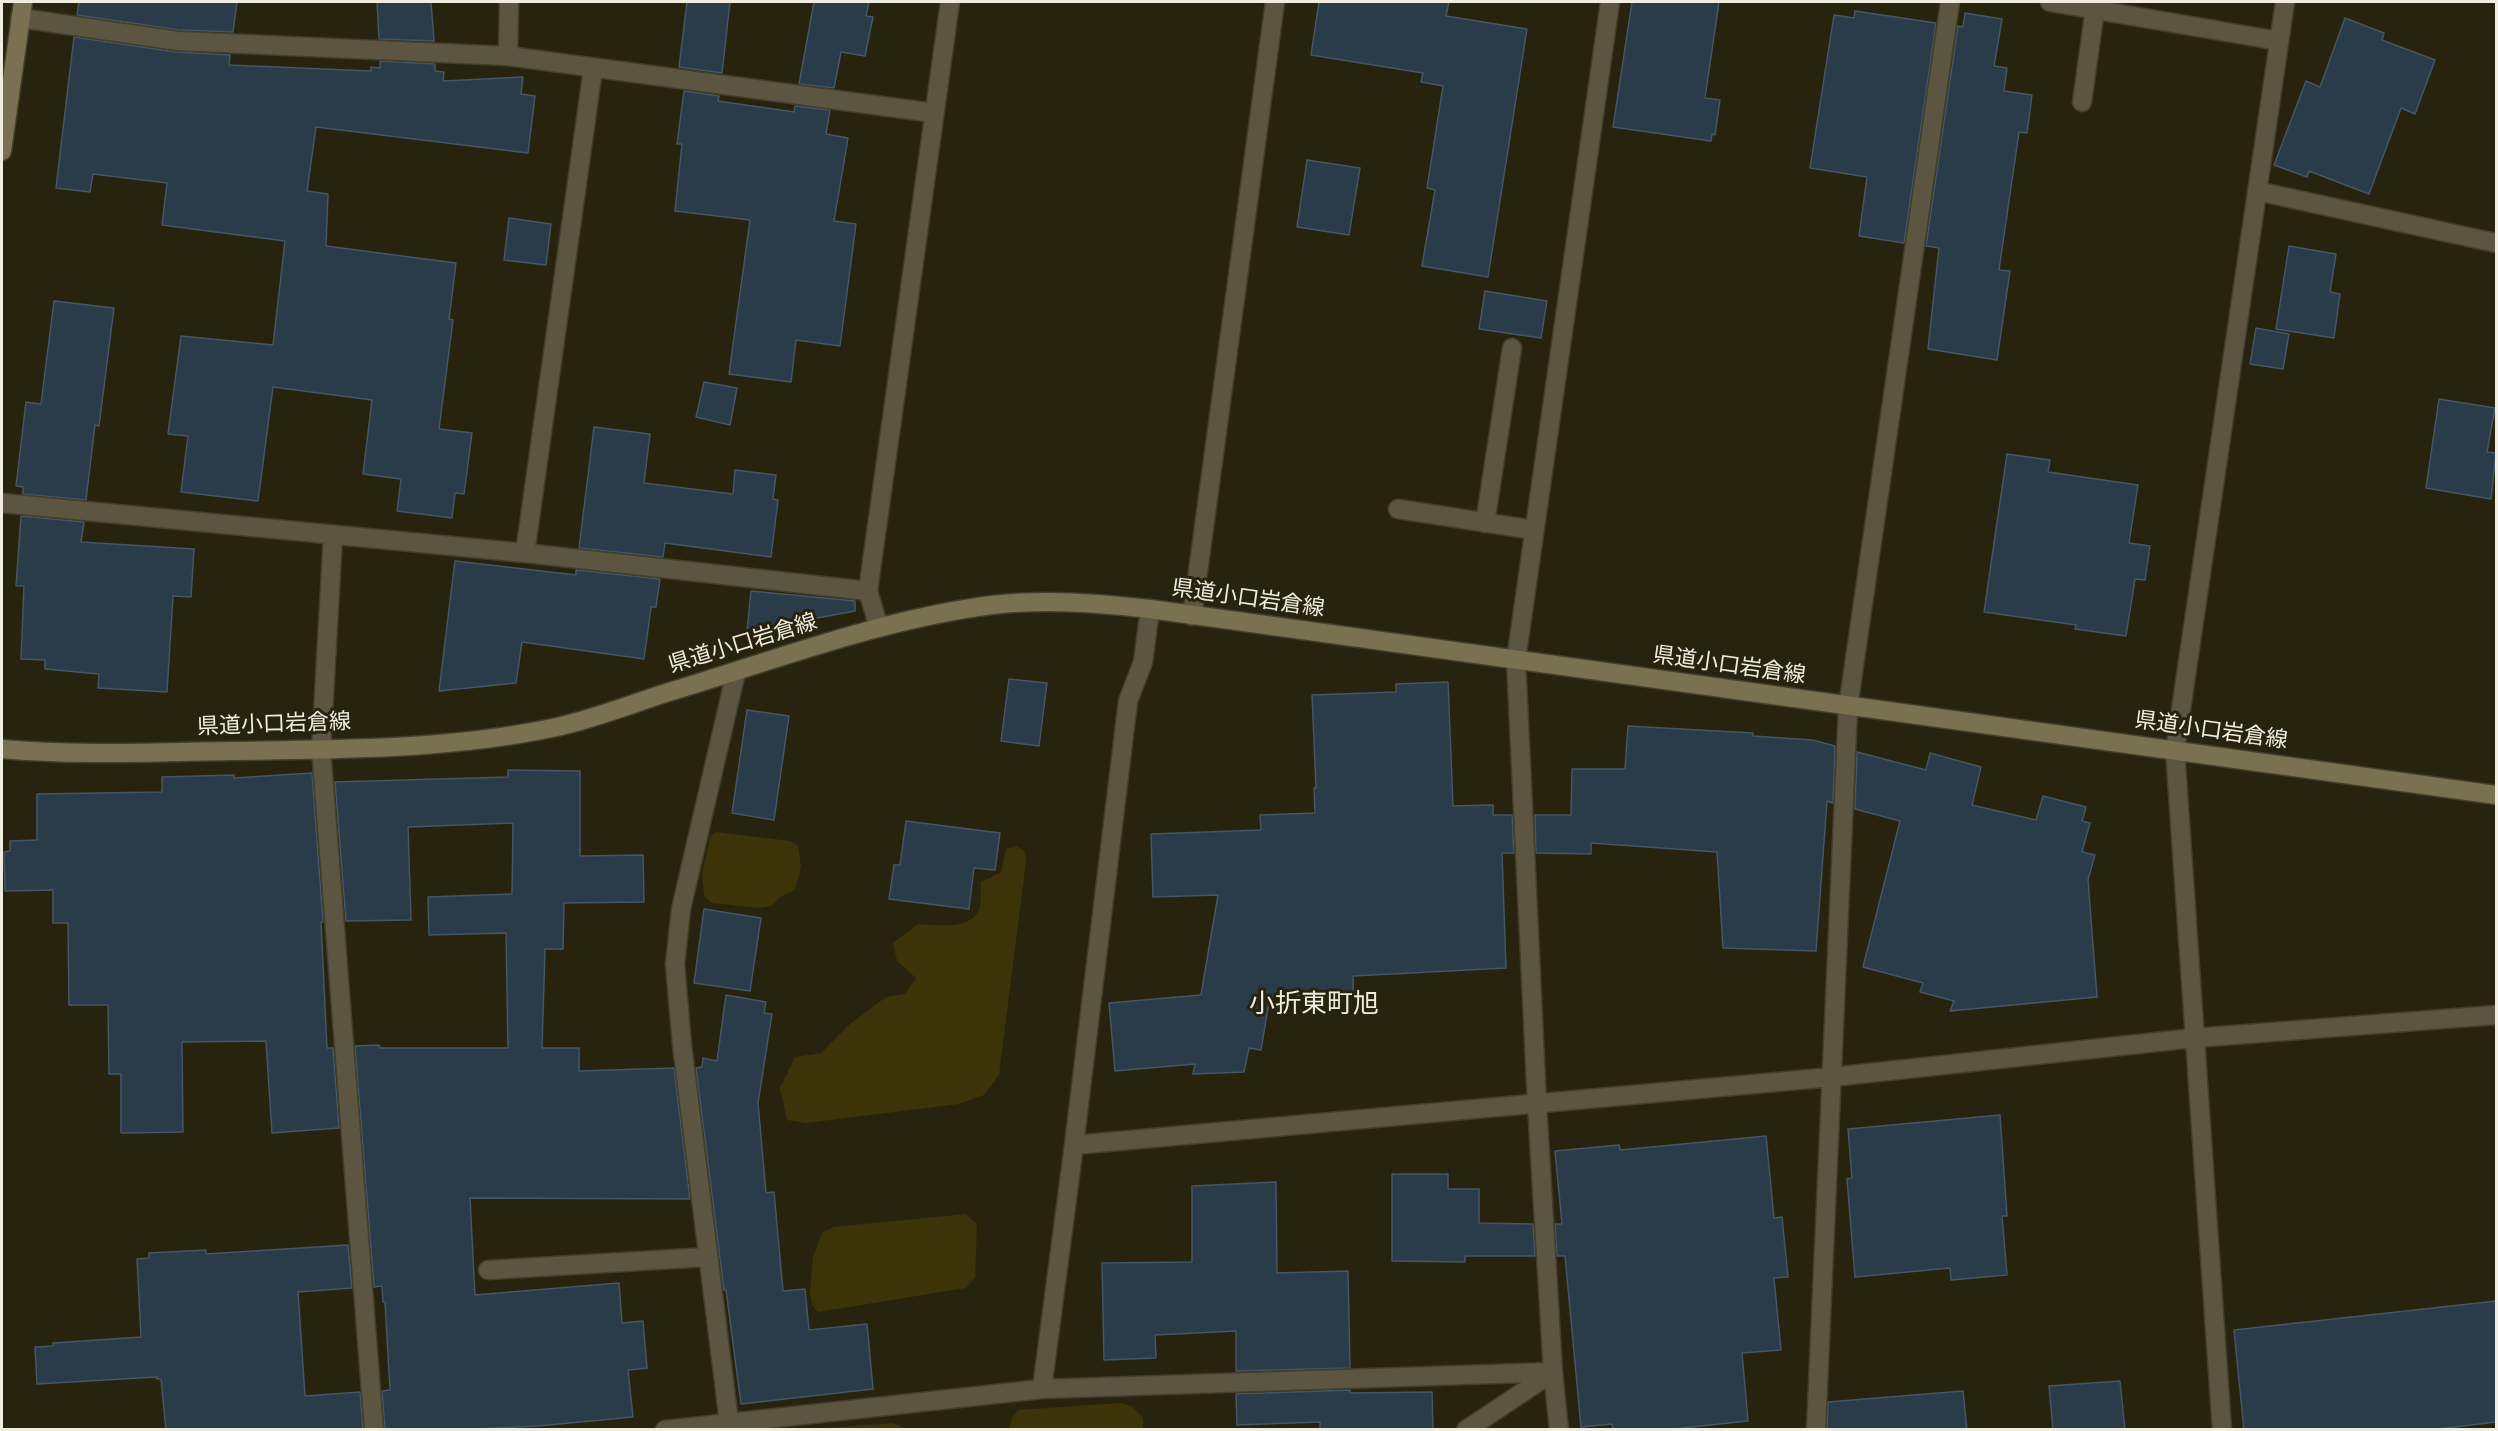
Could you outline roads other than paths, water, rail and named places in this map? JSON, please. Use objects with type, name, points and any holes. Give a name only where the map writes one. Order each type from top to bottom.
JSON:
[{"type":"main road","points":[[2,151],[21,10]]},
{"type":"main road","name":"県道小口岩倉線","points":[[2,749],[50,754],[321,749],[469,741],[554,728],[879,628],[993,605],[1049,602],[1100,603],[1150,609],[2496,795]]},
{"type":"street","points":[[508,56],[509,2]]},
{"type":"street","points":[[879,628],[868,591],[950,2]]},
{"type":"street","points":[[1192,616],[1275,2]]},
{"type":"street","points":[[1559,1430],[1553,1372],[1537,1104],[1516,660],[1610,2]]},
{"type":"street","points":[[1816,1430],[1848,707],[1950,2]]},
{"type":"street","points":[[2050,2],[2279,41]]},
{"type":"street","points":[[2222,1430],[2175,750],[2285,2]]},
{"type":"street","points":[[2082,102],[2095,9]]},
{"type":"street","points":[[21,10],[178,41],[508,56],[934,113]]},
{"type":"street","points":[[525,553],[593,69]]},
{"type":"street","points":[[2257,191],[2496,243]]},
{"type":"street","points":[[1485,523],[1512,348]]},
{"type":"street","points":[[2,503],[525,553],[868,591]]},
{"type":"street","points":[[1398,509],[1534,530]]},
{"type":"street","points":[[333,535],[321,749],[374,1430]]},
{"type":"street","points":[[1041,1389],[1074,1145],[1128,701],[1143,662],[1150,609]]},
{"type":"street","points":[[729,1425],[682,1045],[675,964],[681,909],[736,672]]},
{"type":"street","points":[[1074,1145],[1832,1077],[2194,1038],[2496,1015]]},
{"type":"street","points":[[488,1270],[708,1257]]},
{"type":"street","points":[[665,1430],[729,1425],[1041,1389],[1553,1372]]},
{"type":"street","points":[[1466,1430],[1553,1372]]},
{"type":"district","name":"小折東町旭","points":[[1314,1005]]}]
